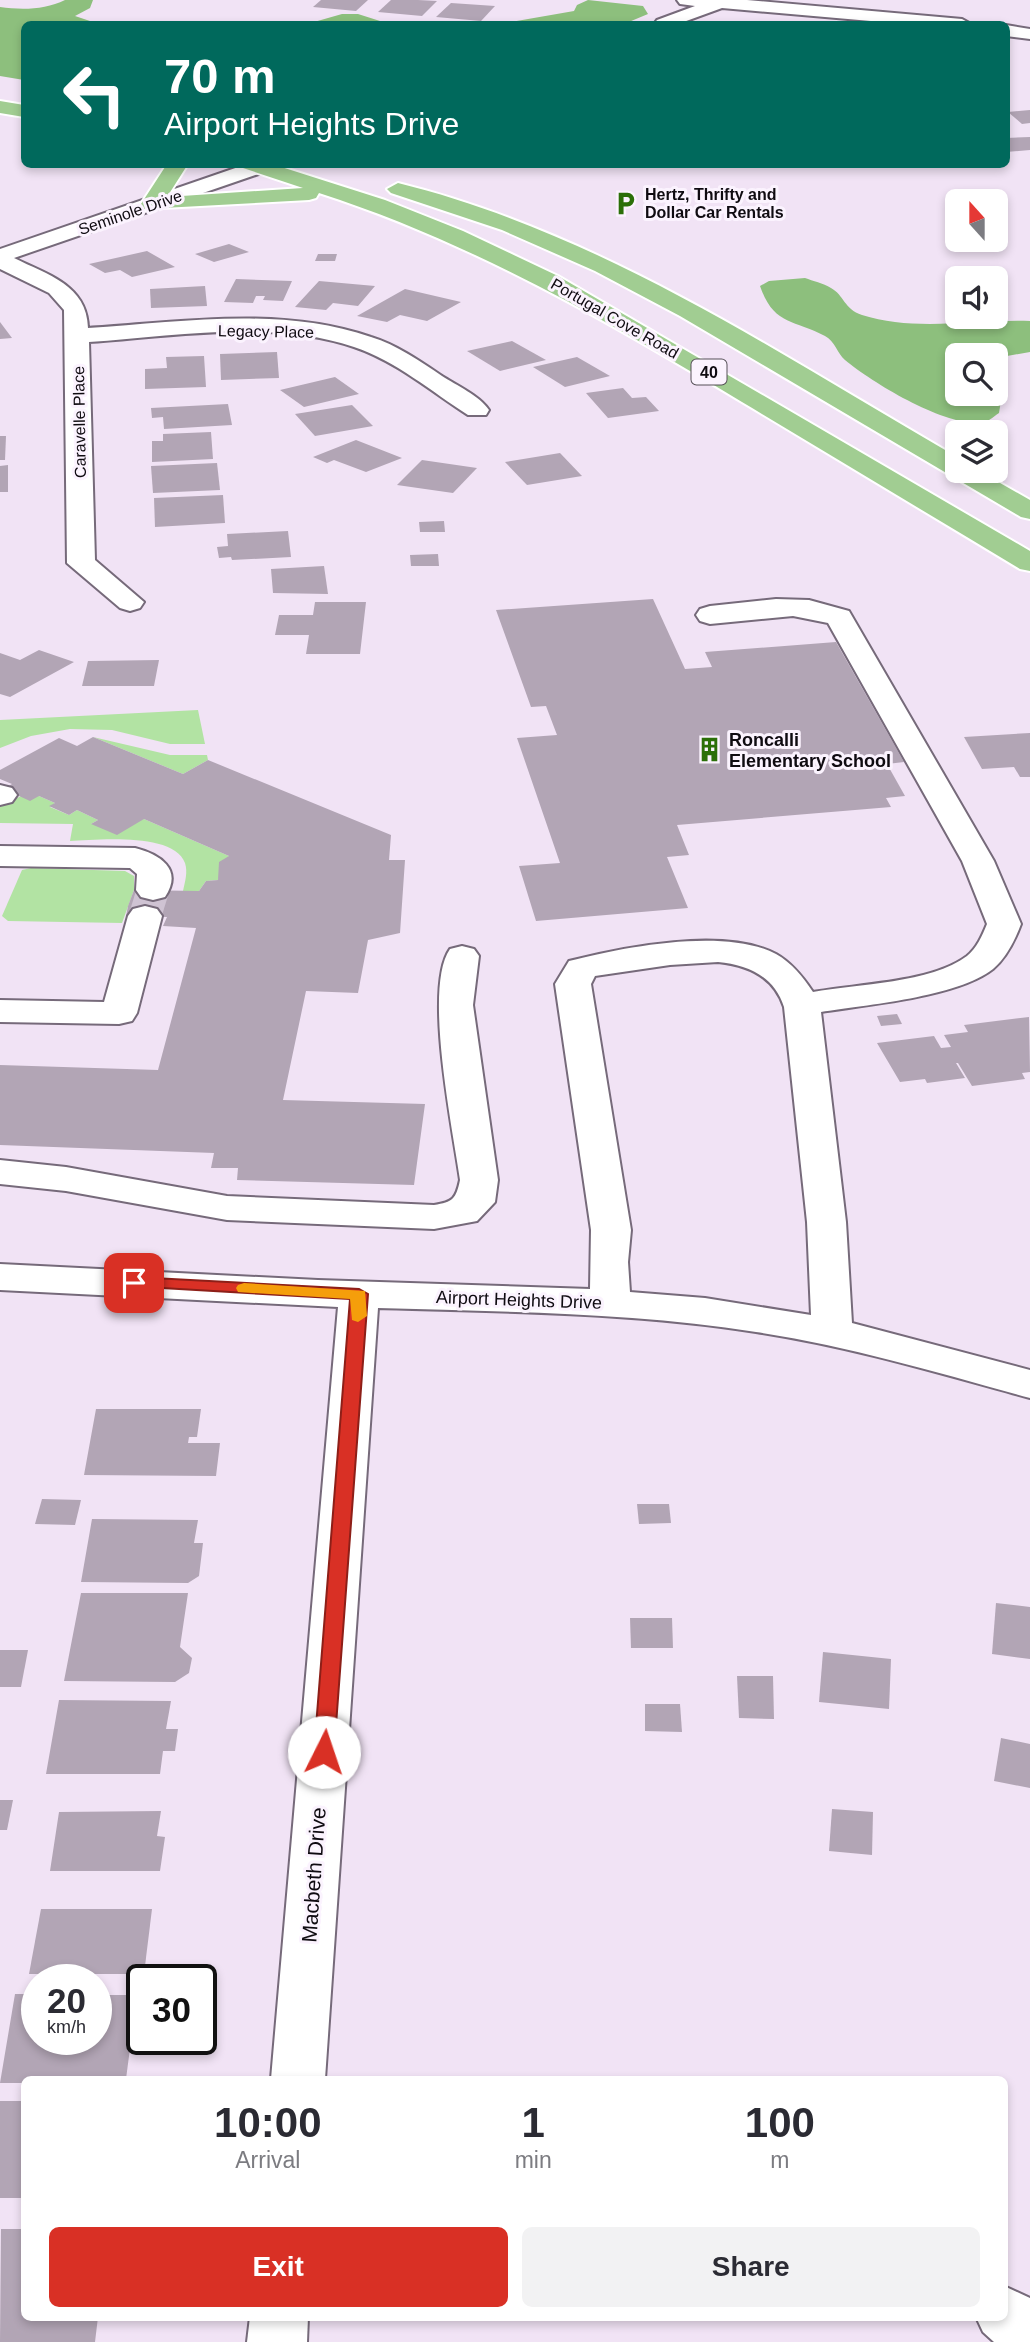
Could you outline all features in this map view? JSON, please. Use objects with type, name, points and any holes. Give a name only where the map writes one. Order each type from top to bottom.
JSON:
[{"type":"main road","points":[[0,90],[21,94]]},
{"type":"main road","points":[[0,107],[21,110]]},
{"type":"main road","points":[[152,204],[175,168]]},
{"type":"main road","name":"Portugal Cove Road","points":[[277,168],[385,186],[468,210],[522,230],[646,288],[945,462]]},
{"type":"main road","points":[[331,168],[356,176]]},
{"type":"main road","points":[[152,204],[292,193],[318,194],[385,186]]},
{"type":"main road","name":"Portugal Cove Road","points":[[385,186],[455,236],[550,281],[1030,563]]},
{"type":"main road","name":"Portugal Cove Road","points":[[982,483],[1030,511]]},
{"type":"street","points":[[686,0],[725,1],[931,21]]},
{"type":"street","points":[[671,21],[725,1]]},
{"type":"street","points":[[1010,31],[1030,34]]},
{"type":"street","name":"Seminole Drive","points":[[0,258],[251,168]]},
{"type":"street","name":"Caravelle Place","points":[[0,258],[57,288],[67,296],[76,310],[81,563],[130,602]]},
{"type":"street","name":"Legacy Place","points":[[77,336],[257,327],[307,329],[335,334],[363,342],[394,356],[477,410]]},
{"type":"street","points":[[710,615],[808,607],[825,610],[839,617],[978,861],[1004,924],[996,947],[973,967],[935,981],[802,1005]]},
{"type":"street","points":[[0,856],[135,858],[150,864],[154,874],[149,903],[118,1013],[0,1011]]},
{"type":"street","points":[[611,1303],[608,1262],[611,1230],[574,1006],[573,984],[581,968],[710,952],[740,954],[757,958],[774,968],[802,1005],[832,1290],[831,1331]]},
{"type":"street","points":[[0,1172],[66,1179],[227,1208],[434,1217],[463,1212],[475,1202],[479,1180],[455,1005],[461,956]]},
{"type":"street","name":"Airport Heights Drive","points":[[0,1277],[611,1303],[752,1318],[831,1331],[899,1346],[1030,1384]]},
{"type":"street","name":"Macbeth Drive","points":[[298,2076],[359,1294]]},
{"type":"street","points":[[1008,2317],[1030,2336]]},
{"type":"street","points":[[277,2342],[279,2321]]},
{"type":"green space","points":[[65,0],[93,0],[90,8],[75,16],[90,21],[21,21],[21,80],[0,76],[0,7],[16,9],[49,6]]},
{"type":"green space","points":[[588,0],[643,6],[648,14],[631,21],[517,21],[574,11],[577,5]]},
{"type":"green space","points":[[342,14],[358,14],[380,21],[318,21]]},
{"type":"green space","points":[[805,278],[821,283],[839,294],[856,312],[882,320],[945,324],[945,329],[1008,329],[1008,321],[1030,321],[1030,352],[1008,356],[1008,343],[945,343],[945,406],[1000,406],[999,413],[990,420],[958,420],[929,410],[891,391],[845,360],[828,338],[778,315],[760,286],[769,281]]},
{"type":"green space","points":[[198,710],[205,744],[170,744],[112,730],[70,729],[31,736],[0,748],[0,720]]},
{"type":"green space","points":[[93,737],[170,755],[207,755],[208,760],[183,774]]},
{"type":"green space","points":[[21,796],[39,796],[55,803],[50,807],[69,815],[77,810],[98,820],[91,824],[144,819],[229,856],[218,880],[206,881],[199,891],[183,891],[185,863],[178,853],[166,846],[115,839],[70,841],[73,824],[0,823],[0,807]]},
{"type":"green space","points":[[22,870],[125,871],[134,876],[134,890],[122,923],[8,921],[2,916]]},
{"type":"building","points":[[321,0],[368,0],[356,11],[313,7]]},
{"type":"building","points":[[391,0],[437,1],[422,16],[378,12]]},
{"type":"building","points":[[451,3],[495,6],[481,21],[436,17]]},
{"type":"building","points":[[1030,110],[1030,123],[1022,124],[1010,112]]},
{"type":"building","points":[[1030,137],[1030,150],[1010,152],[1010,138]]},
{"type":"building","points":[[229,244],[249,252],[214,262],[195,254]]},
{"type":"building","points":[[147,251],[175,267],[132,277],[120,270],[105,273],[89,264]]},
{"type":"building","points":[[318,254],[337,254],[335,261],[315,261]]},
{"type":"building","points":[[236,279],[292,281],[283,301],[263,300],[265,296],[256,296],[253,303],[224,302]]},
{"type":"building","points":[[319,281],[375,286],[358,306],[333,303],[326,310],[295,307]]},
{"type":"building","points":[[205,286],[207,306],[151,308],[150,289]]},
{"type":"building","points":[[405,289],[461,302],[427,321],[400,315],[387,322],[357,316]]},
{"type":"building","points":[[0,322],[12,338],[0,339]]},
{"type":"building","points":[[512,341],[546,360],[500,371],[467,351]]},
{"type":"building","points":[[277,352],[279,378],[221,380],[220,354]]},
{"type":"building","points":[[204,356],[206,387],[145,389],[145,369],[167,368],[166,357]]},
{"type":"building","points":[[577,357],[610,376],[565,387],[533,367]]},
{"type":"building","points":[[335,377],[359,394],[304,407],[280,390]]},
{"type":"building","points":[[623,388],[632,398],[646,397],[659,411],[608,418],[586,393]]},
{"type":"building","points":[[228,404],[232,425],[164,429],[163,417],[152,418],[151,408]]},
{"type":"building","points":[[352,405],[373,426],[315,436],[295,414]]},
{"type":"building","points":[[211,432],[213,459],[152,462],[152,441],[163,441],[163,434]]},
{"type":"building","points":[[0,436],[6,436],[5,460],[0,460]]},
{"type":"building","points":[[356,440],[402,458],[366,472],[334,460],[327,463],[313,457]]},
{"type":"building","points":[[560,453],[582,476],[527,485],[505,462]]},
{"type":"building","points":[[422,460],[477,468],[453,493],[397,485]]},
{"type":"building","points":[[217,463],[220,490],[153,493],[151,466]]},
{"type":"building","points":[[8,465],[8,492],[0,492],[0,466]]},
{"type":"building","points":[[223,495],[225,523],[155,527],[154,498]]},
{"type":"building","points":[[444,521],[445,532],[420,532],[419,522]]},
{"type":"building","points":[[288,531],[291,557],[232,560],[231,557],[219,558],[217,547],[228,546],[227,534]]},
{"type":"building","points":[[438,554],[439,566],[411,566],[410,555]]},
{"type":"building","points":[[324,566],[328,594],[273,593],[271,569]]},
{"type":"building","name":"Roncalli Elementary School","points":[[653,599],[685,669],[712,667],[705,652],[836,642],[904,762],[887,764],[905,796],[886,798],[891,807],[677,825],[689,855],[667,857],[688,908],[536,921],[519,866],[560,863],[517,738],[557,735],[546,706],[531,707],[496,610]]},
{"type":"building","points":[[315,602],[366,602],[360,654],[306,654],[309,635],[275,635],[279,615],[313,615]]},
{"type":"building","points":[[39,650],[74,662],[10,697],[0,694],[0,653],[20,660]]},
{"type":"building","points":[[159,660],[154,686],[82,686],[88,661]]},
{"type":"building","points":[[1030,733],[1030,777],[1020,777],[1014,767],[982,769],[964,737]]},
{"type":"building","points":[[93,737],[183,774],[208,760],[391,835],[389,860],[405,860],[400,933],[368,940],[358,993],[306,991],[283,1100],[425,1104],[414,1185],[237,1180],[238,1168],[211,1168],[214,1153],[0,1145],[0,1065],[158,1070],[196,928],[163,926],[167,917],[126,916],[128,906],[134,890],[199,891],[206,881],[218,880],[219,862],[229,856],[144,819],[117,835],[91,824],[98,820],[77,810],[69,815],[49,806],[55,803],[39,796],[30,801],[4,789],[12,784],[0,779],[0,770],[59,738],[77,746]]},
{"type":"building","points":[[897,1014],[902,1024],[881,1026],[877,1016]]},
{"type":"building","points":[[1029,1017],[1030,1072],[1022,1073],[1025,1079],[972,1086],[956,1063],[965,1078],[927,1083],[925,1079],[900,1082],[877,1043],[934,1036],[941,1048],[951,1047],[944,1035],[968,1032],[964,1025]]},
{"type":"building","points":[[96,1409],[201,1409],[197,1437],[189,1437],[188,1443],[220,1443],[216,1476],[84,1475]]},
{"type":"building","points":[[42,1499],[81,1500],[75,1525],[35,1524]]},
{"type":"building","points":[[637,1504],[669,1504],[671,1523],[639,1524]]},
{"type":"building","points":[[92,1519],[198,1520],[194,1543],[203,1543],[199,1576],[188,1583],[81,1582]]},
{"type":"building","points":[[81,1593],[188,1593],[180,1647],[192,1658],[189,1673],[175,1682],[64,1681]]},
{"type":"building","points":[[996,1603],[1030,1607],[1030,1659],[992,1654]]},
{"type":"building","points":[[630,1618],[672,1618],[673,1648],[631,1648]]},
{"type":"building","points":[[0,1650],[28,1650],[21,1687],[0,1687]]},
{"type":"building","points":[[823,1652],[891,1659],[889,1709],[819,1702]]},
{"type":"building","points":[[737,1676],[773,1676],[774,1719],[739,1718]]},
{"type":"building","points":[[59,1700],[171,1701],[166,1729],[178,1729],[175,1751],[163,1751],[160,1774],[46,1774]]},
{"type":"building","points":[[645,1704],[680,1704],[682,1732],[645,1731]]},
{"type":"building","points":[[1001,1738],[1030,1744],[1030,1788],[994,1781]]},
{"type":"building","points":[[0,1800],[13,1800],[7,1830],[0,1830]]},
{"type":"building","points":[[832,1809],[873,1812],[872,1855],[829,1851]]},
{"type":"building","points":[[161,1811],[157,1836],[165,1837],[160,1871],[50,1871],[59,1812]]},
{"type":"building","points":[[41,1909],[152,1909],[145,1964],[126,1964],[126,1974],[112,1974],[112,1964],[31,1964]]},
{"type":"building","points":[[15,1994],[21,1994],[21,2055],[112,2055],[112,1995],[126,1995],[126,2055],[129,2055],[126,2076],[21,2076],[21,2083],[0,2083]]},
{"type":"building","points":[[0,2101],[21,2101],[21,2198],[0,2198]]},
{"type":"building","points":[[1,2229],[21,2229],[21,2321],[98,2321],[95,2342],[0,2342]]},
{"type":"tunnel","points":[[145,916],[153,890]]},
{"type":"slow traffic","points":[[244,1288],[359,1294],[358,1316]]},
{"type":"place","name":"Hertz, Thrifty and Dollar Car Rentals","points":[[625,203]]},
{"type":"place","name":"Roncalli Elementary School","points":[[709,750]]},
{"type":"route","points":[[134,1283],[359,1294],[324,1752]]}]
